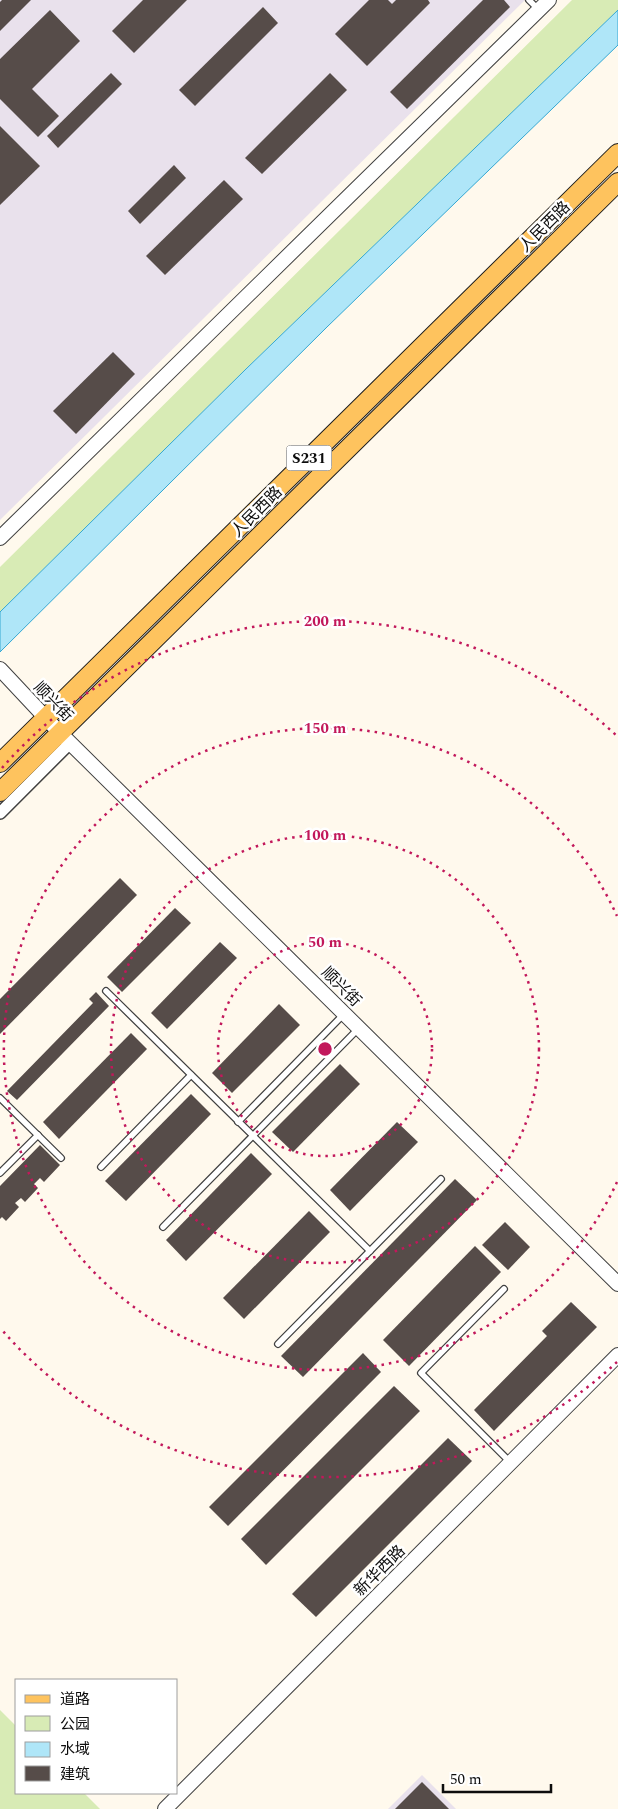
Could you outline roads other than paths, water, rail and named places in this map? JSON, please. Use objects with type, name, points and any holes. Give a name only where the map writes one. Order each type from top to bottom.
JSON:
[{"type":"main road","name":"人民西路","points":[[0,764],[618,153]]},
{"type":"main road","name":"人民西路","points":[[0,792],[65,738],[618,182]]},
{"type":"street","points":[[0,538],[549,0]]},
{"type":"street","name":"顺兴街","points":[[0,669],[65,738],[618,1284]]},
{"type":"street","points":[[0,813],[65,738]]},
{"type":"street","name":"新华西路","points":[[166,1809],[618,1355]]},
{"type":"lane","points":[[529,0],[539,10]]},
{"type":"lane","points":[[106,991],[370,1251]]},
{"type":"lane","points":[[238,1122],[345,1014]]},
{"type":"lane","points":[[163,1227],[359,1028]]},
{"type":"lane","points":[[100,1167],[191,1075]]},
{"type":"lane","points":[[0,1098],[61,1158]]},
{"type":"lane","points":[[0,1174],[38,1135]]},
{"type":"lane","points":[[278,1344],[441,1179]]},
{"type":"lane","points":[[504,1289],[421,1373],[511,1463]]},
{"type":"water","points":[[618,10],[618,45],[327,327],[0,652],[0,612],[246,369]]}]
